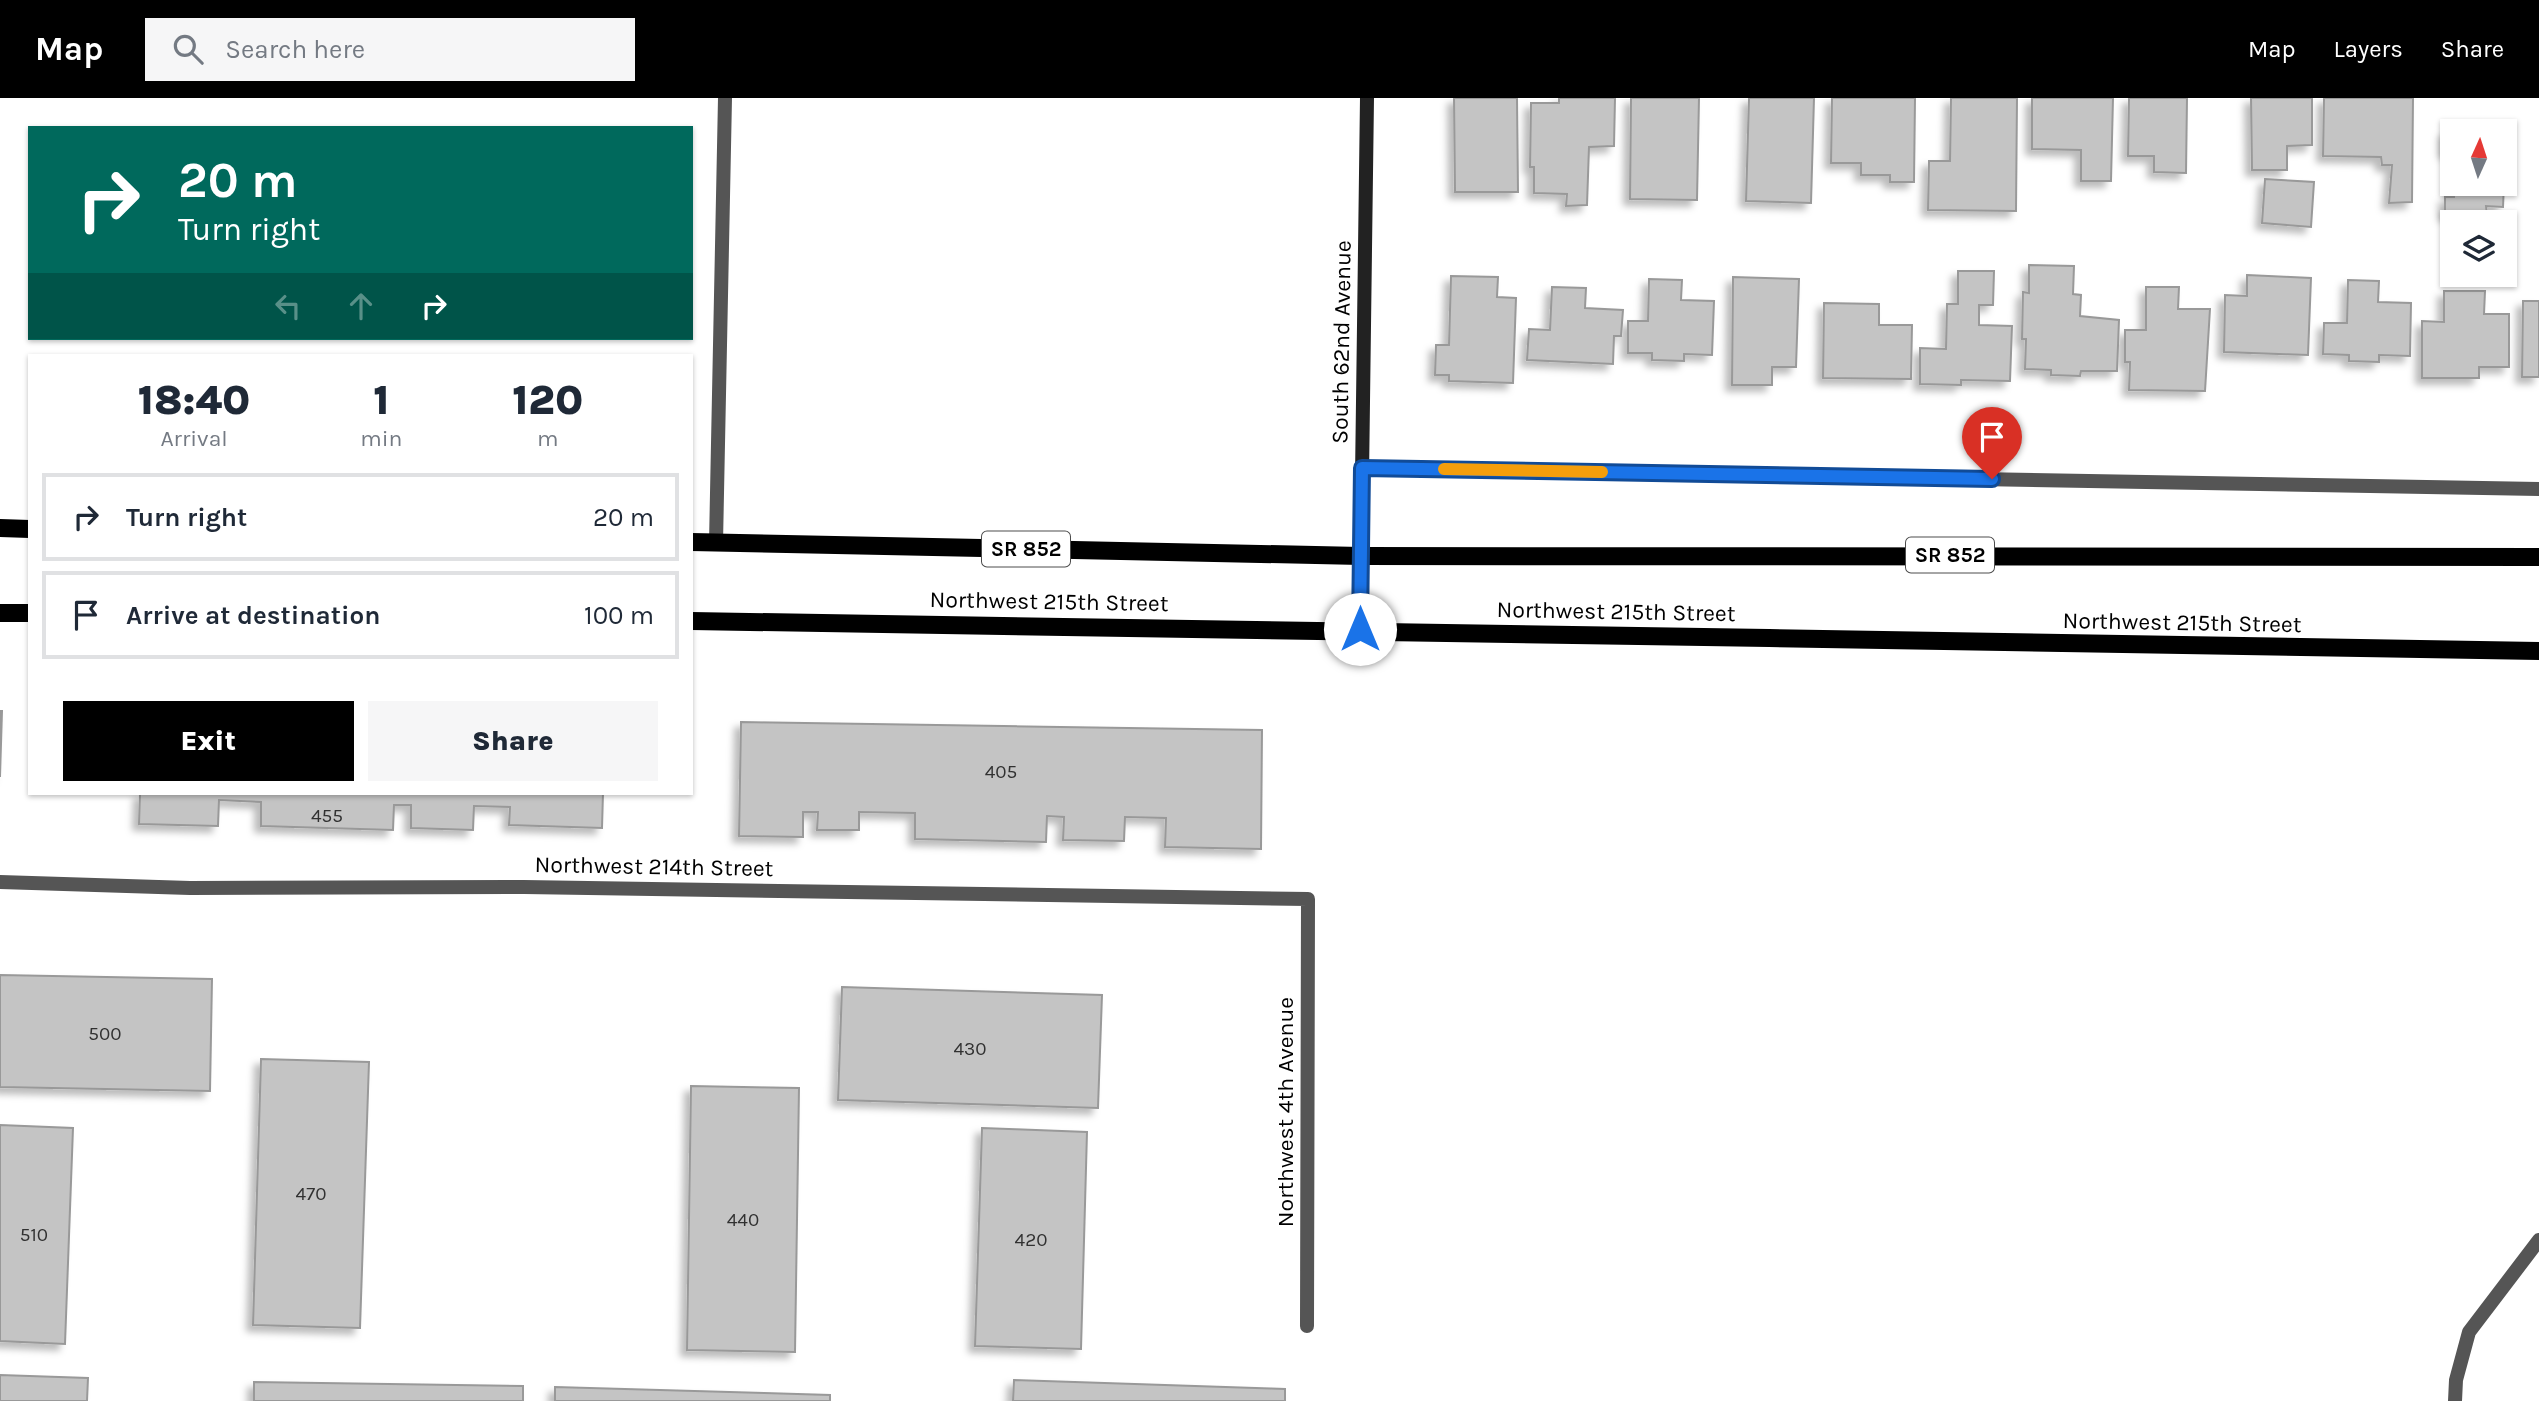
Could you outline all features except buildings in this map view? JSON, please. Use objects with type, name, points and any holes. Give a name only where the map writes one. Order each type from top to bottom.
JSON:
[{"type":"main road","points":[[0,528],[28,529]]},
{"type":"main road","name":"SR 852","points":[[693,542],[1361,556],[2539,557]]},
{"type":"main road","points":[[0,613],[28,613]]},
{"type":"main road","name":"Northwest 215th Street","points":[[693,621],[1360,629],[1854,642],[2539,652]]},
{"type":"street","points":[[716,543],[725,98]]},
{"type":"street","name":"South 62nd Avenue","points":[[1360,629],[1367,98]]},
{"type":"street","points":[[1362,468],[2539,489]]},
{"type":"street","name":"Northwest 214th Street","points":[[0,882],[190,888],[523,887],[1308,899]]},
{"type":"street","name":"Northwest 4th Avenue","points":[[1307,1326],[1308,899]]},
{"type":"street","points":[[2455,1401],[2456,1380],[2469,1332],[2539,1240]]},
{"type":"slow traffic","points":[[1444,469],[1602,472]]},
{"type":"route","points":[[1360,629],[1362,468],[1992,479]]}]
